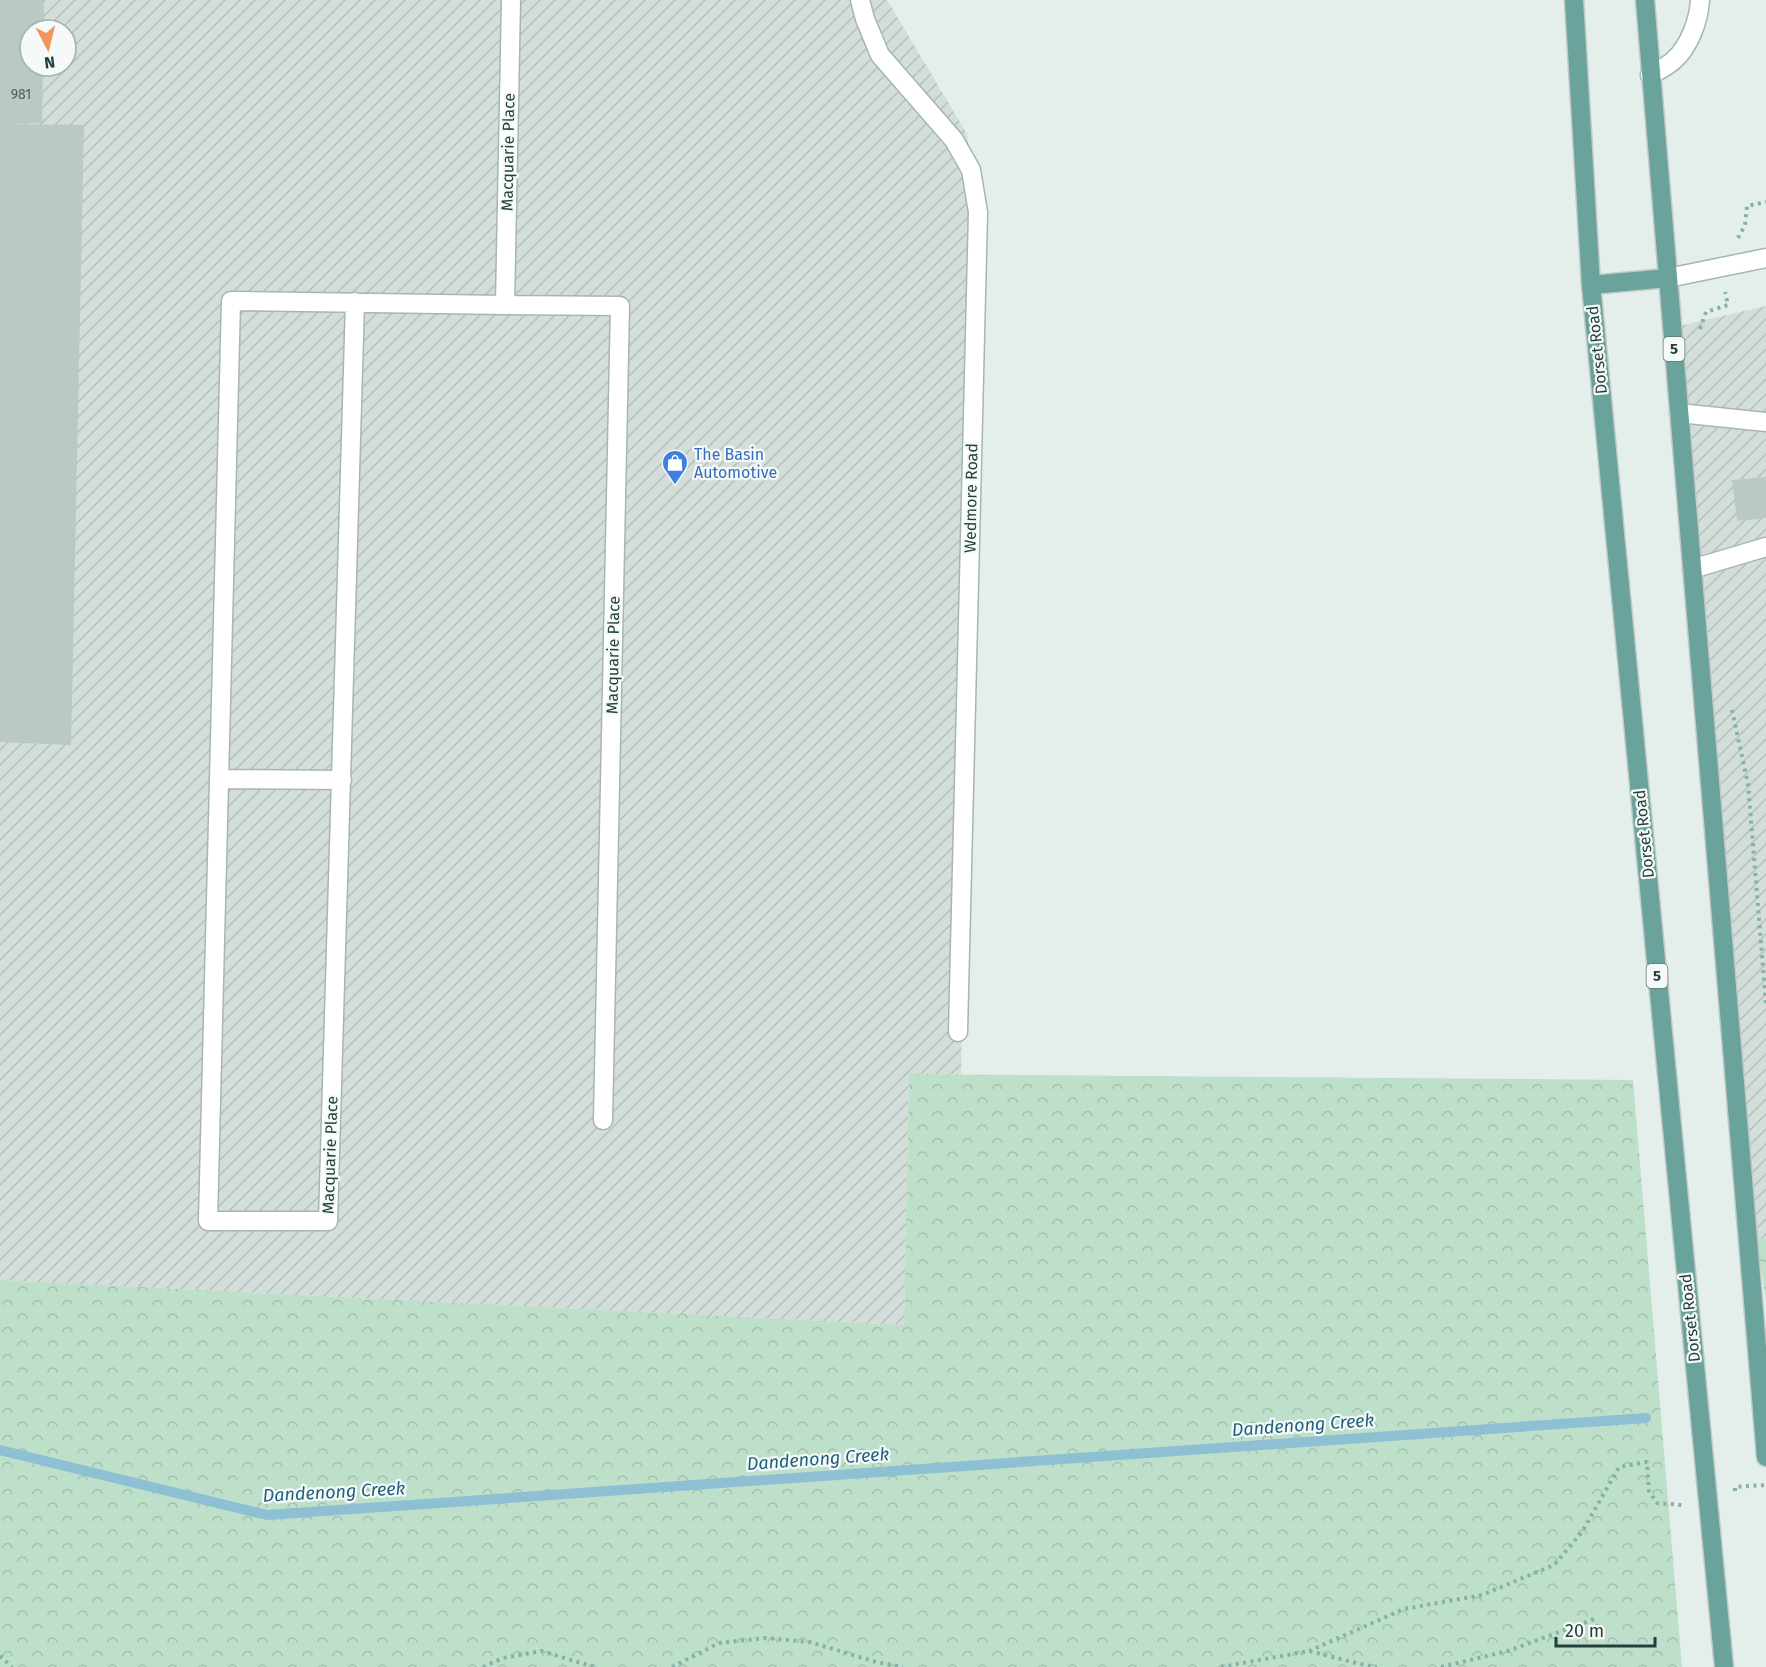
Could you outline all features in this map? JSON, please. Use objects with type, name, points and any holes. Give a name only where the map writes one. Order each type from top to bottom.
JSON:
[{"type":"main road","name":"Dorset Road","points":[[1574,0],[1591,285],[1724,1667]]},
{"type":"main road","name":"5","points":[[1645,0],[1766,1456]]},
{"type":"main road","points":[[1591,285],[1668,278]]},
{"type":"street","name":"Macquarie Place","points":[[505,305],[511,0]]},
{"type":"street","name":"Wedmore Road","points":[[860,0],[880,55],[954,140],[971,170],[978,212],[958,1032]]},
{"type":"street","points":[[1650,75],[1673,62],[1684,50],[1695,23],[1700,0]]},
{"type":"street","points":[[1668,278],[1766,258]]},
{"type":"street","name":"Macquarie Place","points":[[356,302],[328,1221],[208,1221],[231,301],[356,302],[620,306],[603,1119]]},
{"type":"street","points":[[1679,413],[1766,422]]},
{"type":"street","points":[[1692,569],[1766,547]]},
{"type":"street","points":[[219,779],[342,780]]},
{"type":"path","points":[[1745,225],[1747,206],[1766,202]]},
{"type":"path","points":[[1699,336],[1707,312],[1728,305]]},
{"type":"path","points":[[1732,708],[1748,784],[1766,1004]]},
{"type":"path","points":[[1221,1667],[1309,1651],[1404,1609],[1482,1595],[1554,1565],[1582,1532],[1619,1467],[1647,1462],[1649,1491],[1657,1503],[1709,1509],[1737,1507],[1735,1487],[1766,1485]]},
{"type":"path","points":[[1441,1667],[1508,1651],[1597,1618]]},
{"type":"path","points":[[672,1667],[719,1643],[765,1638],[810,1642],[876,1662],[903,1667]]},
{"type":"path","points":[[483,1667],[503,1658],[541,1651],[595,1667]]},
{"type":"path","points":[[1309,1651],[1377,1667]]},
{"type":"path","points":[[0,1656],[12,1667]]},
{"type":"shaded area","points":[[0,0],[887,0],[967,134],[976,209],[961,1074],[909,1074],[904,1325],[0,1280]]},
{"type":"shaded area","points":[[1766,306],[1766,1238],[1757,1240],[1679,326]]},
{"type":"green space","points":[[909,1074],[1633,1080],[1682,1667],[0,1667],[0,1280],[904,1325]]},
{"type":"green space","points":[[1766,1238],[1766,1301],[1757,1240]]},
{"type":"building","points":[[0,0],[44,0],[44,18],[18,18],[18,78],[43,78],[42,123],[9,124],[84,125],[71,745],[0,742]]},
{"type":"building","points":[[1766,477],[1766,518],[1737,521],[1732,480]]},
{"type":"waterway","name":"Dandenong Creek","points":[[0,1450],[267,1515],[1646,1418]]},
{"type":"place","name":"The Basin Automotive","points":[[675,486]]}]
